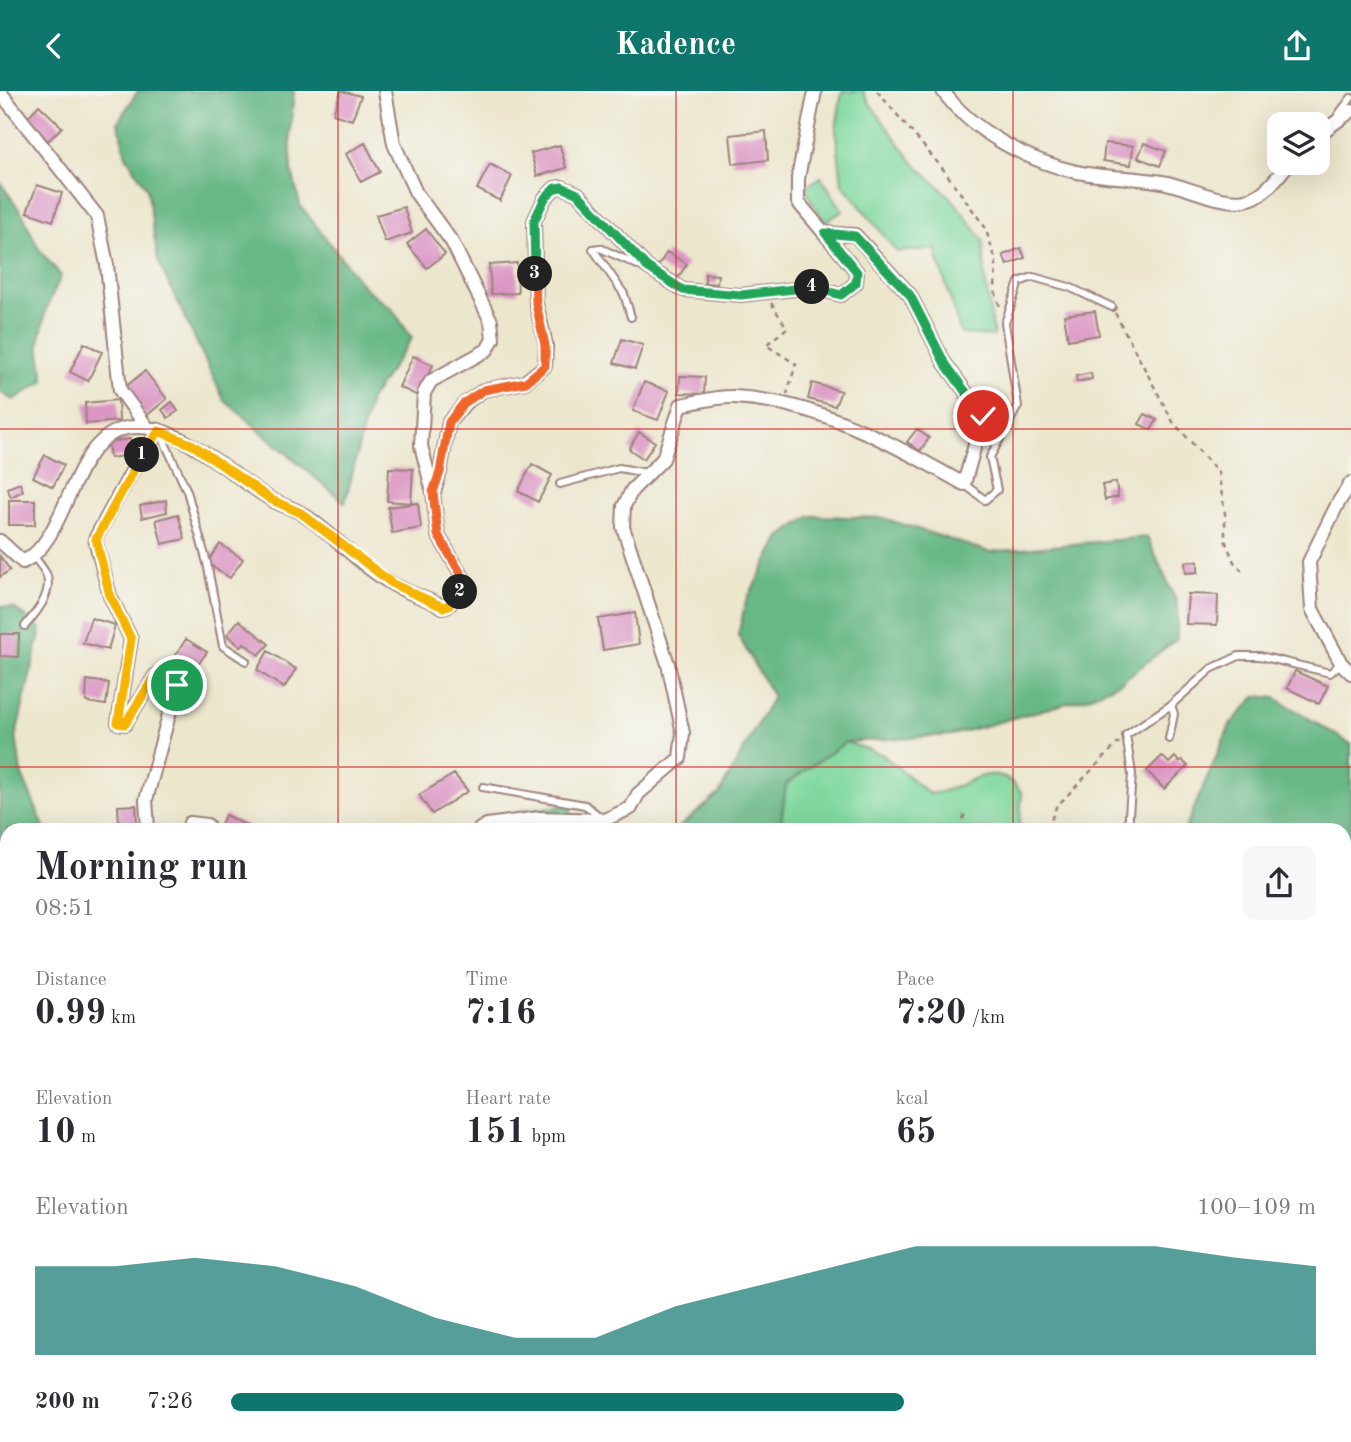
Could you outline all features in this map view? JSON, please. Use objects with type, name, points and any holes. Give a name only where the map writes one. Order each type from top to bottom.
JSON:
[{"type":"street","points":[[0,541],[23,562],[34,557],[45,544],[84,464],[102,443],[117,431],[153,429],[193,445],[272,500],[301,513],[393,584],[443,607],[449,605],[467,584],[438,535],[433,492],[421,446],[424,393],[431,381],[487,350],[493,339],[491,320],[452,242],[416,193],[394,144],[385,91]]},
{"type":"street","points":[[433,492],[440,472],[449,422],[464,403],[484,390],[526,382],[545,366],[545,345],[536,304],[534,221],[545,198],[555,188],[562,187],[578,194],[647,267],[683,290],[741,295],[813,287],[841,295],[856,283],[857,272],[798,202],[798,178],[815,91]]},
{"type":"street","points":[[943,91],[956,109],[983,131],[1027,154],[1076,172],[1163,182],[1226,199],[1245,201],[1264,192],[1279,175]]},
{"type":"street","points":[[0,92],[97,216],[107,265],[120,390],[153,429]]},
{"type":"street","points":[[1330,126],[1351,111]]},
{"type":"street","points":[[502,823],[539,818],[604,820],[631,808],[638,794],[680,758],[683,733],[668,664],[624,527],[624,506],[632,489],[663,459],[681,405],[731,397],[784,402],[835,419],[964,484],[983,416],[944,362],[910,295],[855,236],[825,233]]},
{"type":"street","points":[[148,823],[146,800],[177,685],[177,674],[170,667],[155,676],[125,724],[118,723],[131,639],[110,596],[96,539],[153,429]]},
{"type":"street","points":[[1346,668],[1312,609],[1309,562],[1338,503],[1351,484]]},
{"type":"lane","points":[[1330,123],[1351,98]]},
{"type":"lane","points":[[631,317],[624,294],[593,249],[600,248],[647,267]]},
{"type":"lane","points":[[964,484],[985,500],[997,490],[990,457],[1018,406],[1005,323],[1019,282],[1033,277],[1069,287],[1112,307]]},
{"type":"lane","points":[[153,429],[187,491],[207,562],[223,646],[246,661]]},
{"type":"lane","points":[[560,484],[619,468],[649,473]]},
{"type":"lane","points":[[25,626],[40,609],[46,593],[47,576],[34,557]]},
{"type":"lane","points":[[1128,823],[1132,774],[1126,735],[1171,705],[1212,669],[1239,656],[1260,656],[1330,673],[1346,668]]},
{"type":"lane","points":[[1169,739],[1174,714],[1171,705]]},
{"type":"lane","points":[[483,787],[495,787],[584,805],[604,820]]},
{"type":"path","points":[[877,91],[943,169],[985,227],[996,261],[995,291],[1005,323]]},
{"type":"path","points":[[764,291],[787,328],[766,345],[796,364],[784,402]]},
{"type":"path","points":[[1112,307],[1172,422],[1218,472],[1225,513],[1225,540],[1234,562],[1244,573]]},
{"type":"path","points":[[1050,823],[1056,807],[1126,735]]},
{"type":"path","points":[[962,823],[965,813]]},
{"type":"green space","points":[[138,91],[294,91],[290,134],[292,171],[300,205],[364,287],[392,309],[412,338],[370,400],[345,503],[224,400],[158,261],[147,188],[126,156],[118,122]]},
{"type":"green space","points":[[842,91],[863,91],[913,162],[954,201],[983,240],[985,279],[994,336],[961,334],[935,249],[897,252],[842,183],[836,130]]},
{"type":"green space","points":[[821,177],[843,211],[825,222],[804,188]]},
{"type":"green space","points":[[0,182],[23,215],[38,248],[61,276],[46,309],[39,344],[44,381],[13,400],[0,392]]},
{"type":"green space","points":[[811,516],[883,518],[989,552],[1147,537],[1177,603],[1177,639],[1121,682],[1089,697],[952,735],[846,742],[786,784],[781,823],[684,823],[719,794],[773,697],[738,635],[746,601],[780,537]]},
{"type":"green space","points":[[0,606],[14,608],[41,629],[16,735],[21,773],[42,823],[0,823]]},
{"type":"green space","points":[[1256,696],[1275,698],[1351,744],[1351,823],[1188,823],[1230,725]]},
{"type":"green space","points":[[846,742],[883,755],[929,794],[989,775],[1011,781],[1022,793],[1020,823],[781,823],[786,784]]},
{"type":"green space","points":[[571,805],[570,823],[523,823],[522,810]]},
{"type":"building","points":[[341,91],[361,96],[352,120],[333,114]]},
{"type":"building","points":[[39,105],[62,127],[48,141],[26,119]]},
{"type":"building","points":[[766,131],[768,160],[733,164],[730,135]]},
{"type":"building","points":[[365,143],[380,172],[361,182],[346,154]]},
{"type":"building","points":[[1105,143],[1133,146],[1131,165],[1103,161]]},
{"type":"building","points":[[1144,143],[1166,151],[1160,166],[1138,158]]},
{"type":"building","points":[[560,145],[566,168],[537,176],[531,153]]},
{"type":"building","points":[[490,164],[512,176],[500,201],[477,189]]},
{"type":"building","points":[[37,185],[62,193],[53,221],[27,212]]},
{"type":"building","points":[[404,207],[412,233],[385,242],[376,215]]},
{"type":"building","points":[[426,229],[445,254],[427,268],[407,244]]},
{"type":"building","points":[[1021,248],[1025,258],[1007,265],[1003,255]]},
{"type":"building","points":[[667,252],[687,264],[678,278],[658,266]]},
{"type":"building","points":[[517,263],[518,293],[491,294],[489,265]]},
{"type":"building","points":[[705,274],[718,275],[717,284],[705,283]]},
{"type":"building","points":[[1095,311],[1099,335],[1068,340],[1064,315]]},
{"type":"building","points":[[622,339],[643,345],[635,369],[614,363]]},
{"type":"building","points":[[84,343],[102,352],[88,381],[70,372]]},
{"type":"building","points":[[413,356],[433,365],[418,396],[399,387]]},
{"type":"building","points":[[145,371],[167,399],[146,416],[124,388]]},
{"type":"building","points":[[1091,373],[1092,379],[1077,382],[1076,376]]},
{"type":"building","points":[[680,376],[705,377],[704,394],[679,393]]},
{"type":"building","points":[[644,382],[669,391],[658,420],[633,411]]},
{"type":"building","points":[[812,383],[841,391],[835,406],[808,399]]},
{"type":"building","points":[[118,400],[119,421],[86,424],[85,403]]},
{"type":"building","points":[[172,402],[178,411],[168,418],[162,410]]},
{"type":"building","points":[[1145,414],[1157,420],[1151,430],[1139,424]]},
{"type":"building","points":[[917,429],[929,438],[920,451],[907,442]]},
{"type":"building","points":[[639,432],[655,442],[644,459],[629,449]]},
{"type":"building","points":[[130,439],[131,455],[110,458],[108,442]]},
{"type":"building","points":[[45,455],[64,465],[53,487],[33,477]]},
{"type":"building","points":[[532,464],[552,475],[538,502],[518,491]]},
{"type":"building","points":[[389,468],[413,469],[411,503],[387,501]]},
{"type":"building","points":[[1116,482],[1118,497],[1105,500],[1102,485]]},
{"type":"building","points":[[20,483],[23,491],[11,497],[7,488]]},
{"type":"building","points":[[9,500],[35,500],[35,525],[9,525]]},
{"type":"building","points":[[166,500],[167,512],[142,518],[140,506]]},
{"type":"building","points":[[418,503],[421,528],[392,533],[388,507]]},
{"type":"building","points":[[178,514],[185,539],[162,544],[156,520]]},
{"type":"building","points":[[220,544],[243,559],[230,578],[207,563]]},
{"type":"building","points":[[0,556],[10,570],[0,577]]},
{"type":"building","points":[[1198,561],[1198,572],[1186,573],[1185,562]]},
{"type":"building","points":[[1188,594],[1218,595],[1217,625],[1186,624]]},
{"type":"building","points":[[635,613],[639,644],[603,650],[598,619]]},
{"type":"building","points":[[91,618],[115,625],[108,650],[83,643]]},
{"type":"building","points":[[239,620],[269,644],[259,655],[244,643],[241,647],[227,635]]},
{"type":"building","points":[[0,634],[19,634],[18,657],[0,656]]},
{"type":"building","points":[[186,639],[207,652],[195,669],[175,656]]},
{"type":"building","points":[[268,651],[296,669],[284,688],[257,670]]},
{"type":"building","points":[[1295,671],[1328,686],[1319,704],[1287,688]]},
{"type":"building","points":[[87,680],[109,683],[106,705],[86,702]]},
{"type":"building","points":[[1162,756],[1169,763],[1175,757],[1188,766],[1164,789],[1147,771]]},
{"type":"building","points":[[454,774],[468,791],[432,814],[419,795]]},
{"type":"building","points":[[136,805],[137,823],[119,823],[118,806]]},
{"type":"building","points":[[225,815],[242,823],[222,823]]},
{"type":"route","points":[[177,685],[177,674],[170,667],[155,676],[125,724],[118,723],[131,639],[110,596],[96,539],[131,473],[159,431],[193,445],[272,500],[301,513],[393,584],[443,607],[449,605],[467,584],[438,535],[433,492],[440,472],[449,422],[464,403],[484,390],[526,382],[545,366],[545,345],[536,304],[534,221],[545,198],[555,188],[562,187],[578,194],[647,267],[683,290],[741,295],[813,287],[841,295],[856,283],[857,272],[825,233],[855,236],[910,295],[944,362],[983,416]]}]
